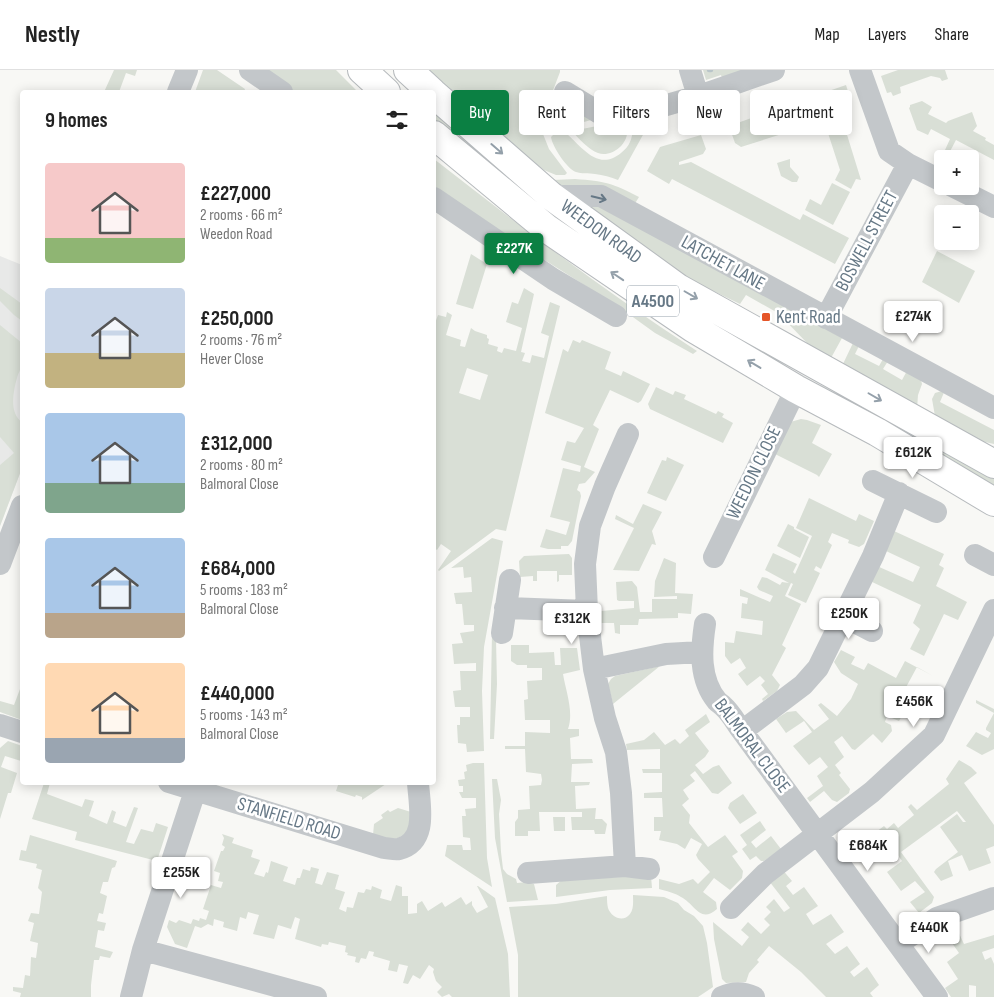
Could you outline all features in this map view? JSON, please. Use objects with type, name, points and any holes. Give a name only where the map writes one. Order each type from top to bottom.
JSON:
[{"type":"highway","points":[[362,70],[384,90]]},
{"type":"highway","name":"WEEDON ROAD","points":[[408,70],[430,90]]},
{"type":"highway","name":"WEEDON ROAD","points":[[436,96],[551,196],[678,288],[994,464]]},
{"type":"highway","name":"WEEDON ROAD","points":[[436,137],[546,228],[693,328],[994,502]]},
{"type":"highway","points":[[776,344],[792,363],[798,383],[796,389]]},
{"type":"highway","name":"WEEDON ROAD","points":[[903,448],[928,472],[994,523]]},
{"type":"street","points":[[179,90],[187,70]]},
{"type":"street","points":[[250,70],[279,90]]},
{"type":"street","points":[[690,70],[696,90]]},
{"type":"street","points":[[716,90],[774,70]]},
{"type":"street","points":[[860,70],[889,151],[908,164],[934,177]]},
{"type":"street","points":[[584,104],[611,120],[678,102]]},
{"type":"street","name":"BOSWELL STREET","points":[[820,315],[908,164]]},
{"type":"street","points":[[970,195],[994,207]]},
{"type":"street","name":"LATCHET LANE","points":[[551,196],[601,196],[994,408]]},
{"type":"street","points":[[436,199],[538,270],[616,316]]},
{"type":"street","name":"WEEDON CLOSE","points":[[714,557],[796,389]]},
{"type":"street","points":[[618,441],[590,526],[585,564],[587,611],[594,669],[605,718],[616,752],[621,793],[625,866]]},
{"type":"street","points":[[873,481],[936,512]]},
{"type":"street","points":[[742,731],[803,685],[818,668],[873,556],[900,493]]},
{"type":"street","points":[[0,564],[20,511]]},
{"type":"street","points":[[502,634],[510,580]]},
{"type":"street","points":[[505,608],[587,611]]},
{"type":"street","points":[[731,908],[765,874],[872,792],[934,735],[994,610]]},
{"type":"street","points":[[843,616],[872,631]]},
{"type":"street","name":"BALMORAL CLOSE","points":[[705,624],[701,652],[707,684],[718,702],[742,731],[937,997]]},
{"type":"street","points":[[594,669],[666,654],[701,652]]},
{"type":"street","points":[[0,724],[20,731]]},
{"type":"street","name":"STANFIELD ROAD","points":[[178,785],[384,848],[399,849],[416,839],[420,829],[418,785]]},
{"type":"street","points":[[131,997],[143,950],[195,791]]},
{"type":"street","points":[[528,873],[625,866],[649,869]]},
{"type":"street","points":[[898,944],[937,918],[994,898]]},
{"type":"street","points":[[143,950],[281,992],[316,997]]},
{"type":"street","points":[[722,997],[730,994],[744,993],[754,997]]},
{"type":"shaded area","points":[[114,70],[137,70],[135,76],[126,73],[120,90],[105,90]]},
{"type":"shaded area","points":[[203,70],[217,70],[245,89],[245,90],[196,90]]},
{"type":"shaded area","points":[[255,70],[336,70],[356,90],[285,90]]},
{"type":"shaded area","points":[[427,70],[560,70],[553,90],[519,90],[519,135],[543,135],[549,149],[567,173],[565,175],[556,175],[544,170],[500,135],[509,135],[509,90],[451,91]]},
{"type":"shaded area","points":[[703,70],[747,70],[722,78],[721,75],[706,80]]},
{"type":"shaded area","points":[[898,70],[945,70],[948,79],[942,81],[940,78],[931,76],[900,87],[901,93],[893,96],[891,92],[887,93],[881,76]]},
{"type":"shaded area","points":[[846,85],[848,90],[832,90]]},
{"type":"shaded area","points":[[922,101],[932,107],[928,114],[946,123],[972,112],[977,126],[973,131],[994,145],[994,160],[979,152],[979,150],[975,150],[956,140],[951,150],[945,150],[950,139],[931,129],[928,135],[917,130],[909,108],[910,105]]},
{"type":"shaded area","points":[[584,110],[594,116],[594,119],[584,122]]},
{"type":"shaded area","points":[[436,115],[451,127],[451,135],[460,135],[532,196],[645,276],[550,217],[436,125]]},
{"type":"shaded area","points":[[750,119],[750,135],[779,135],[741,147],[735,143],[732,135],[740,135],[740,122]]},
{"type":"shaded area","points":[[594,127],[594,135],[626,135],[620,147],[615,151],[604,154],[598,153],[584,144],[576,135],[584,135],[584,129]]},
{"type":"shaded area","points":[[553,135],[568,135],[591,155],[605,160],[613,158],[627,148],[632,136],[643,135],[618,180],[601,175],[578,173],[572,170],[554,146],[551,137]]},
{"type":"shaded area","points":[[701,135],[706,149],[703,154],[679,162],[679,165],[691,162],[800,220],[803,214],[849,238],[835,264],[672,179],[669,184],[647,171],[660,147]]},
{"type":"shaded area","points":[[829,135],[847,135],[861,180],[856,179],[851,189],[835,180],[840,170]]},
{"type":"shaded area","points":[[790,159],[790,167],[799,177],[797,182],[792,182],[781,176],[777,163]]},
{"type":"shaded area","points":[[436,161],[596,282],[697,351],[693,354],[655,333],[619,307],[436,191]]},
{"type":"shaded area","points":[[575,179],[608,184],[639,197],[634,205],[554,184],[553,180]]},
{"type":"shaded area","points":[[832,183],[850,192],[833,225],[805,210],[810,199],[821,205]]},
{"type":"shaded area","points":[[575,202],[601,202],[842,338],[831,358],[809,345],[778,313],[746,295],[740,304],[691,280]]},
{"type":"shaded area","points":[[937,251],[975,271],[959,303],[922,282]]},
{"type":"shaded area","points":[[471,254],[487,264],[473,309],[456,304]]},
{"type":"shaded area","points":[[0,256],[20,264],[20,473],[0,526]]},
{"type":"shaded area","points":[[0,288],[20,303],[20,320],[14,315],[0,301]]},
{"type":"shaded area","points":[[524,288],[534,294],[521,352],[525,353],[522,361],[530,363],[532,355],[544,358],[549,336],[541,333],[550,302],[560,306],[506,531],[496,529],[439,571],[451,551],[441,544],[436,549],[436,320],[438,315],[446,317],[447,312],[452,315],[446,335],[461,340],[460,346],[465,347],[471,328],[487,335],[489,339],[488,344],[498,347],[497,351],[502,353],[504,348],[516,351],[522,328],[506,322],[512,302],[518,304]],"holes":[[[467,368],[488,375],[480,400],[459,393]]]},
{"type":"shaded area","points":[[0,325],[20,341],[20,370],[14,390],[13,402],[15,413],[20,420],[20,473],[0,526],[0,465],[14,453],[0,437]]},
{"type":"shaded area","points":[[573,340],[580,343],[582,340],[611,352],[605,369],[621,376],[623,371],[650,384],[638,403],[610,390],[593,425],[599,429],[584,467],[595,472],[585,483],[579,484],[577,490],[581,496],[572,541],[568,546],[561,546],[561,549],[548,549],[540,547],[546,529],[566,535],[570,522],[550,517],[563,468],[580,472],[581,466],[561,460],[567,441],[575,443],[584,428],[545,413],[563,349],[568,352]]},
{"type":"shaded area","points":[[853,343],[859,346],[855,354],[879,366],[883,359],[888,361],[883,369],[902,380],[908,369],[921,380],[922,384],[918,395],[917,409],[842,366]]},
{"type":"shaded area","points":[[656,387],[673,395],[675,391],[686,395],[684,399],[716,414],[718,411],[724,414],[722,417],[733,423],[723,443],[650,409],[648,404]]},
{"type":"shaded area","points":[[945,390],[940,402],[994,430],[994,444],[976,440],[935,416],[932,399],[935,393]]},
{"type":"shaded area","points":[[847,393],[994,478],[994,496],[841,402]]},
{"type":"shaded area","points":[[801,419],[821,425],[812,443],[832,454],[819,477],[773,453],[787,423]]},
{"type":"shaded area","points":[[667,457],[684,465],[666,501],[647,493],[662,460],[666,461]]},
{"type":"shaded area","points":[[809,498],[856,521],[859,514],[874,521],[864,544],[859,547],[848,543],[849,540],[832,533],[828,542],[832,545],[821,569],[816,566],[814,570],[820,573],[806,603],[788,595],[793,584],[791,583],[785,596],[801,604],[782,645],[786,648],[772,675],[780,685],[777,691],[763,701],[762,699],[768,694],[761,685],[765,681],[760,676],[747,686],[738,674],[746,668],[740,658],[731,664],[725,656],[725,642],[734,643],[736,631],[762,635],[763,621],[741,618],[742,603],[747,604],[748,598],[740,596],[740,589],[770,602],[773,596],[759,590],[757,587],[762,577],[780,585],[782,582],[789,583],[765,570],[773,553],[797,564],[793,572],[795,574],[812,536],[796,528]]},
{"type":"shaded area","points":[[643,504],[662,512],[652,531],[656,545],[652,544],[639,571],[613,570],[634,528],[615,519],[616,515],[633,524]]},
{"type":"shaded area","points":[[788,524],[809,537],[800,558],[777,546]]},
{"type":"shaded area","points":[[894,531],[944,554],[939,565],[944,568],[936,586],[967,602],[958,620],[944,614],[924,656],[910,649],[920,629],[913,623],[921,605],[870,581],[877,566],[913,582],[920,567],[886,551]]},
{"type":"shaded area","points":[[492,538],[503,541],[484,647],[482,691],[484,751],[467,752],[466,744],[458,743],[457,725],[460,725],[460,717],[470,717],[470,707],[455,707],[453,691],[461,690],[460,671],[476,671],[476,663],[454,664],[452,644],[463,643],[460,633],[474,631],[474,625],[464,625],[462,604],[456,604],[454,593],[472,592],[471,577],[464,578],[463,567],[451,568]]},
{"type":"shaded area","points":[[569,554],[572,558],[572,575],[559,575],[559,581],[557,582],[557,571],[537,571],[537,581],[533,581],[533,576],[520,577],[519,561],[524,556]]},
{"type":"shaded area","points":[[664,558],[676,563],[675,593],[693,594],[691,614],[678,613],[678,618],[639,619],[638,625],[620,625],[620,634],[615,633],[614,623],[601,623],[601,611],[634,608],[634,601],[617,600],[616,582],[632,581],[637,587],[640,612],[652,612],[652,599],[677,599],[677,596],[654,597],[655,581]]},
{"type":"shaded area","points":[[492,633],[496,639],[497,684],[494,739],[490,739]]},
{"type":"shaded area","points":[[511,645],[529,645],[529,653],[554,652],[555,665],[561,665],[560,648],[577,648],[580,670],[563,674],[570,709],[568,729],[579,729],[579,736],[570,738],[571,759],[592,759],[593,763],[572,764],[571,782],[590,782],[589,785],[575,786],[576,809],[596,808],[595,819],[602,819],[607,824],[605,834],[595,834],[594,830],[572,830],[571,817],[582,817],[582,812],[539,812],[540,831],[528,831],[528,836],[515,836],[515,822],[518,818],[518,810],[530,809],[529,786],[541,785],[542,780],[541,774],[526,772],[525,749],[505,749],[505,746],[525,746],[525,732],[550,733],[550,720],[525,720],[524,700],[528,699],[527,681],[542,680],[542,668],[527,668],[527,665],[517,665],[511,661]]},
{"type":"shaded area","points":[[841,650],[855,657],[851,664],[864,670],[868,663],[896,678],[905,661],[917,667],[904,691],[899,688],[896,694],[910,701],[899,721],[887,716],[885,722],[891,725],[892,731],[882,743],[873,734],[855,750],[852,749],[842,736],[834,742],[844,757],[835,765],[841,773],[839,775],[850,789],[849,793],[837,802],[832,800],[824,791],[810,802],[807,798],[823,786],[817,776],[828,767],[820,757],[809,765],[793,746],[812,732],[804,721],[786,733],[776,719],[787,712],[796,711],[814,730],[829,719],[818,705],[821,703],[837,716],[851,699],[858,684],[841,673],[834,662]]},
{"type":"shaded area","points":[[660,666],[613,704],[608,684],[611,679],[615,676]]},
{"type":"shaded area","points":[[20,689],[20,719],[0,712],[0,701],[14,705]]},
{"type":"shaded area","points":[[976,700],[994,709],[994,713],[976,703]]},
{"type":"shaded area","points":[[994,713],[994,749],[982,755],[966,746],[976,732],[988,738],[991,733],[986,728]]},
{"type":"shaded area","points":[[706,714],[710,722],[695,733],[709,751],[695,765],[703,774],[719,765],[732,783],[718,794],[712,793],[695,771],[690,775],[695,781],[683,790],[689,799],[682,805],[690,815],[689,823],[708,847],[725,835],[738,852],[732,856],[743,871],[742,878],[730,890],[714,878],[703,892],[716,902],[717,909],[711,913],[702,914],[686,900],[659,889],[659,879],[679,884],[693,879],[698,884],[710,872],[696,855],[702,844],[691,838],[685,849],[677,844],[659,840],[661,831],[654,831],[654,817],[663,817],[662,798],[644,798],[644,793],[662,792],[662,773],[643,773],[642,769],[660,769],[660,749],[627,750],[626,744],[644,740],[654,732],[665,745],[675,739],[680,744],[689,736],[685,730]]},
{"type":"shaded area","points":[[8,741],[20,745],[20,761],[5,756],[1,767],[17,773],[11,793],[8,793],[0,819],[0,748]]},
{"type":"shaded area","points":[[959,760],[977,773],[964,783],[994,825],[994,846],[986,849],[991,863],[969,871],[962,855],[948,861],[953,876],[941,881],[934,872],[958,852],[940,827],[957,814],[963,822],[966,822],[957,811],[901,852],[934,897],[932,903],[919,913],[910,902],[925,892],[915,881],[901,891],[887,872],[902,861],[894,850],[879,860],[864,841],[884,826],[887,829],[894,823],[898,828],[914,815],[908,807],[911,804],[917,810],[949,784],[946,779]]},
{"type":"shaded area","points":[[484,763],[487,858],[492,887],[445,856],[447,845],[462,845],[463,850],[471,850],[470,838],[463,837],[462,816],[466,816],[465,809],[476,808],[476,798],[462,798],[459,792],[463,792],[463,786],[459,786],[458,780],[465,779],[466,765]]},
{"type":"shaded area","points":[[492,779],[497,779],[501,800],[499,814],[503,869],[507,874],[516,879],[517,883],[527,882],[534,884],[538,900],[507,902],[495,838]]},
{"type":"shaded area","points":[[43,785],[49,785],[47,794],[82,807],[85,799],[94,801],[89,816],[107,824],[112,810],[116,812],[113,822],[126,827],[134,807],[138,808],[126,842],[134,844],[141,829],[153,832],[156,823],[168,827],[157,861],[75,840],[77,832],[32,819]]},
{"type":"shaded area","points":[[338,785],[384,785],[362,800],[362,797],[356,795],[355,797],[336,791]]},
{"type":"shaded area","points":[[743,794],[757,813],[740,824],[728,808],[730,803]]},
{"type":"shaded area","points":[[398,808],[411,812],[409,832],[394,840],[373,835],[374,824],[383,818],[381,815],[388,810],[390,812]]},
{"type":"shaded area","points":[[553,817],[565,817],[565,831],[554,831]]},
{"type":"shaded area","points":[[760,821],[766,830],[751,842],[756,848],[771,836],[781,849],[764,861],[761,861],[756,856],[750,860],[742,849],[747,845],[740,835]]},
{"type":"shaded area","points":[[222,834],[234,838],[232,843],[253,850],[251,857],[260,860],[254,874],[264,877],[266,872],[268,873],[271,861],[288,867],[283,881],[295,885],[303,869],[310,871],[311,867],[319,869],[315,883],[322,885],[327,872],[339,875],[335,889],[345,892],[339,909],[346,912],[347,907],[353,908],[358,892],[364,893],[366,889],[371,890],[372,886],[382,890],[380,898],[391,901],[396,885],[402,887],[402,896],[408,896],[408,914],[417,913],[417,904],[422,901],[428,911],[442,902],[445,907],[461,897],[466,905],[472,901],[472,905],[477,913],[488,907],[478,886],[495,898],[508,954],[510,997],[452,997],[449,994],[442,997],[437,992],[442,987],[436,981],[434,969],[429,965],[420,979],[413,975],[408,984],[403,983],[408,966],[399,964],[397,972],[388,970],[390,961],[373,956],[374,952],[369,951],[366,959],[361,958],[359,963],[355,962],[356,957],[347,955],[348,953],[345,952],[346,946],[329,942],[328,945],[322,944],[321,947],[295,939],[300,919],[295,917],[291,929],[278,925],[274,939],[253,934],[259,915],[248,912],[246,919],[240,917],[237,931],[223,927],[224,922],[214,919],[213,926],[208,924],[201,928],[195,926],[187,948],[175,944],[167,927],[169,920],[176,923],[179,920],[191,924],[193,919],[199,921],[200,918],[206,920],[209,911],[203,909],[211,885],[221,888],[223,882],[218,881],[220,873],[214,871],[221,851],[225,847],[222,845],[224,838]]},
{"type":"shaded area","points":[[30,835],[117,861],[115,867],[112,868],[108,882],[103,882],[100,893],[107,896],[103,914],[99,913],[97,921],[106,923],[104,931],[98,930],[95,947],[113,952],[110,958],[100,956],[99,960],[94,960],[91,997],[20,997],[21,993],[13,991],[13,987],[23,988],[25,975],[30,976],[31,957],[36,958],[38,943],[30,941],[34,923],[28,921],[31,913],[39,914],[42,892],[38,888],[42,870],[36,868],[37,864],[19,860],[21,850],[26,851]]},
{"type":"shaded area","points":[[781,868],[792,881],[786,886],[793,895],[804,887],[818,906],[806,914],[813,925],[831,914],[844,932],[826,944],[835,954],[847,946],[860,964],[850,972],[854,977],[867,967],[879,985],[870,993],[873,997],[826,997],[801,972],[769,946],[757,960],[759,962],[749,973],[746,982],[726,983],[722,979],[714,939],[713,922],[742,946],[749,937],[741,930],[748,922],[761,934],[770,925],[764,919],[771,912],[766,907],[774,899],[784,912],[790,908],[769,881]]},
{"type":"shaded area","points":[[651,876],[652,888],[610,890],[556,897],[556,885],[563,879]]},
{"type":"shaded area","points":[[633,895],[664,897],[678,903],[703,926],[713,987],[698,997],[518,997],[518,955],[509,907],[556,904],[607,896],[608,906],[612,914],[618,918],[624,918],[632,910]]},
{"type":"shaded area","points":[[955,925],[964,944],[994,935],[994,948],[982,952],[985,960],[991,957],[994,964],[994,997],[976,997],[976,986],[969,985],[969,997],[951,997],[945,988],[958,979],[947,962],[959,953],[942,933]]},
{"type":"place","name":"Kent Road","points":[[766,317]]}]
